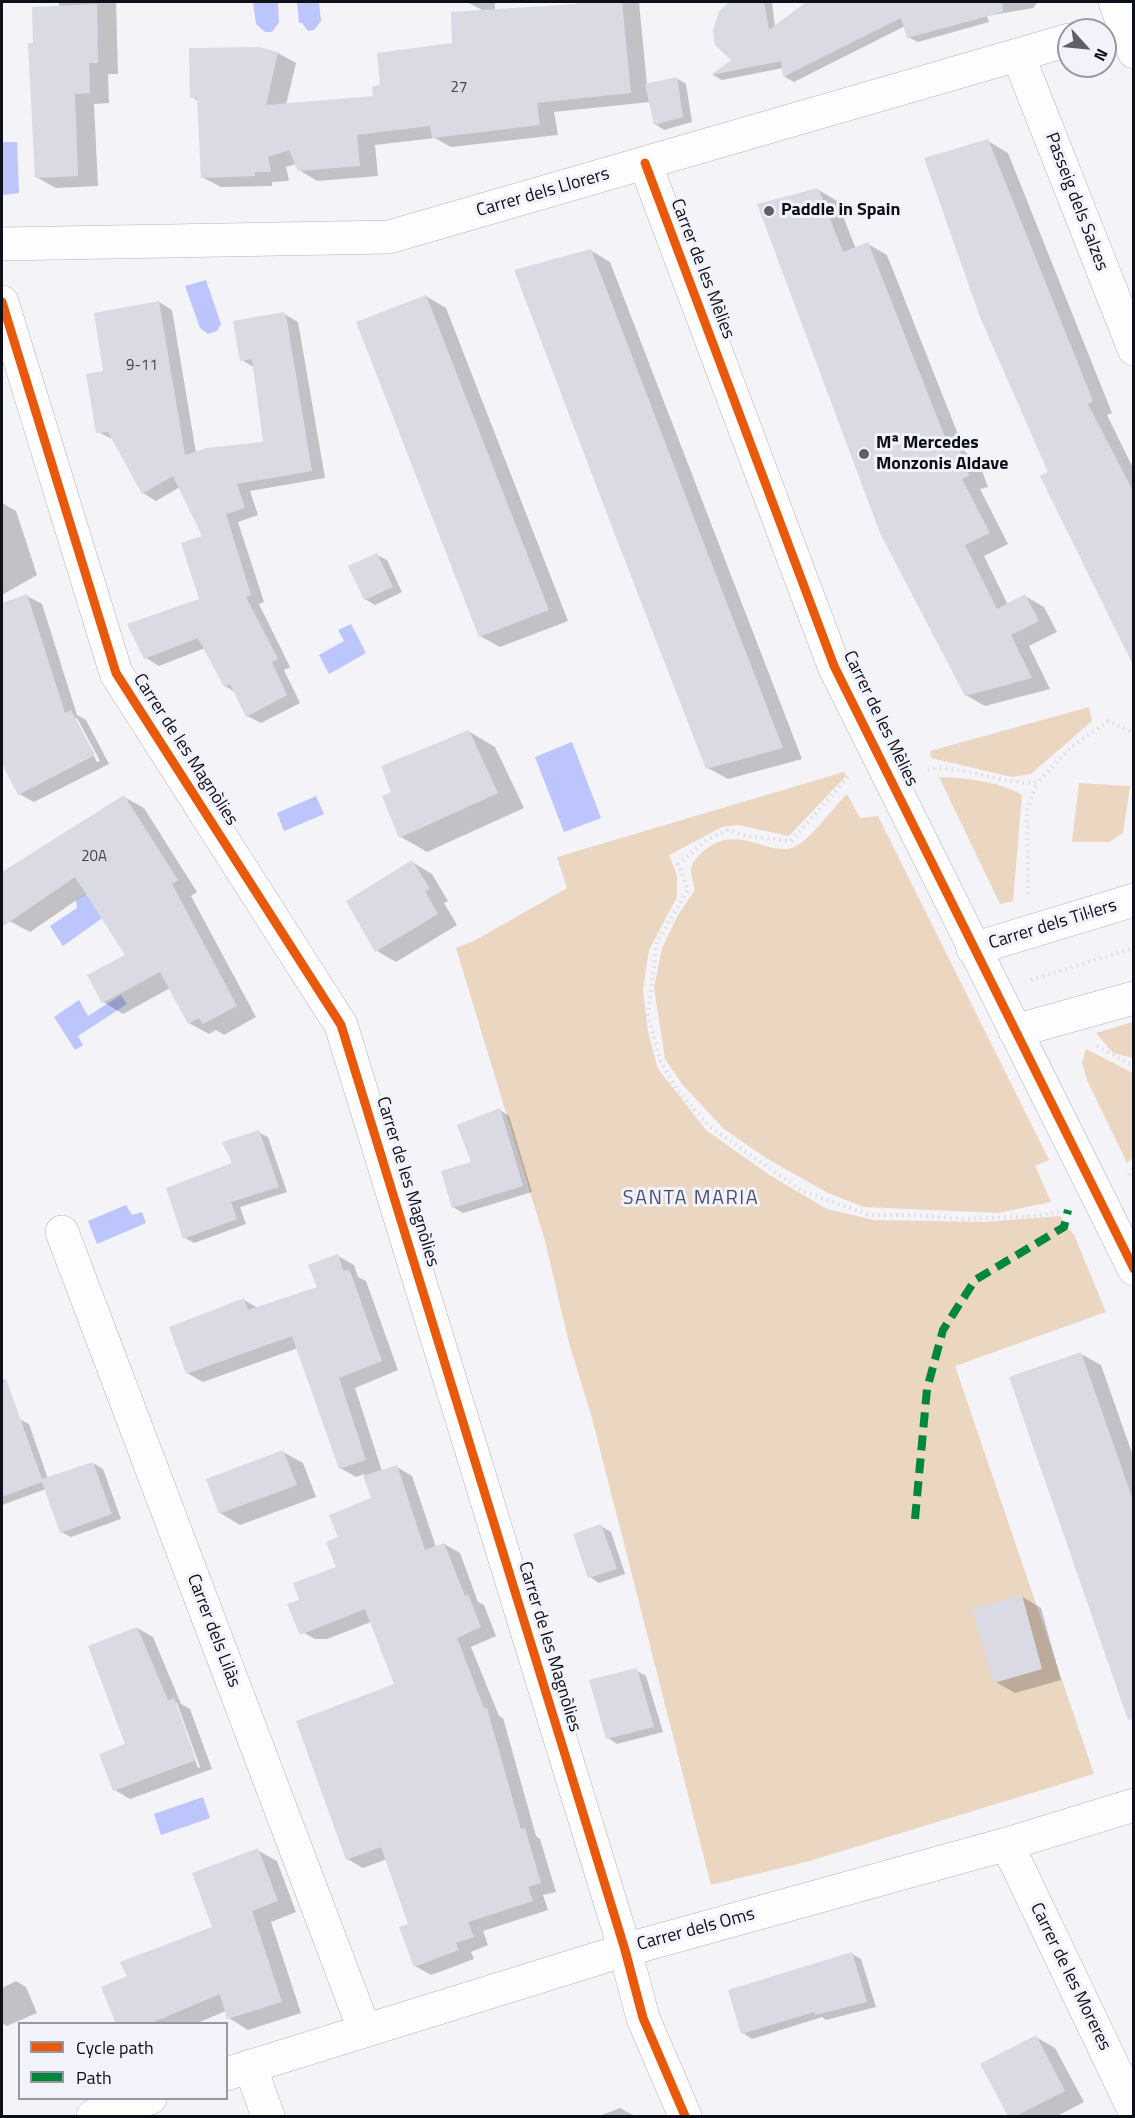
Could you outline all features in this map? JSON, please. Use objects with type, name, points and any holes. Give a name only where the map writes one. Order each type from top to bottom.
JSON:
[{"type":"street","name":"Carrer dels Llorers","points":[[2,244],[388,237],[1057,44]]},
{"type":"street","name":"Passeig dels Salzes","points":[[1018,55],[1134,349]]},
{"type":"street","name":"Carrer de les Mèlies","points":[[645,163],[834,666],[1134,1269]]},
{"type":"street","name":"Carrer de les Magnòlies","points":[[2,303],[116,673],[341,1025],[625,1950],[643,2018],[685,2116]]},
{"type":"street","name":"Carrer dels Til·lers","points":[[973,949],[1134,900]]},
{"type":"street","points":[[1015,1030],[1134,998]]},
{"type":"street","name":"Carrer dels Lilàs","points":[[62,1232],[364,2029]]},
{"type":"street","name":"Carrer dels Oms","points":[[238,2070],[364,2029],[625,1950],[1007,1844],[1134,1805]]},
{"type":"street","name":"Carrer de les Moreres","points":[[1007,1844],[1134,2110]]},
{"type":"street","points":[[238,2070],[268,2116]]},
{"type":"street","points":[[93,2116],[144,2100]]},
{"type":"path","points":[[1028,904],[1027,810],[1037,783],[1070,748],[1108,721],[1134,733]]},
{"type":"path","points":[[921,773],[934,768],[1018,784],[1037,783]]},
{"type":"path","points":[[854,783],[850,775],[791,841],[745,836],[728,830],[707,840],[678,864],[688,890],[657,941],[648,1015],[660,1060],[677,1090],[710,1127],[804,1192],[870,1215],[913,1215],[961,1219],[1037,1216],[1068,1210]]},
{"type":"path","points":[[1027,981],[1134,948]]},
{"type":"path","points":[[1094,1044],[1134,1066]]},
{"type":"shaded area","points":[[1089,707],[1092,721],[1031,774],[1012,777],[931,758],[930,751]]},
{"type":"shaded area","points":[[844,772],[846,776],[789,836],[738,825],[722,827],[669,855],[677,875],[677,897],[649,950],[643,989],[648,1032],[658,1069],[706,1130],[771,1176],[827,1209],[873,1220],[984,1222],[1060,1216],[1074,1235],[1106,1312],[955,1366],[1094,1774],[806,1862],[711,1885],[592,1418],[569,1343],[545,1241],[456,948],[474,941],[567,888],[557,857]]},
{"type":"shaded area","points":[[939,777],[992,783],[1022,795],[1013,901],[1000,904]]},
{"type":"shaded area","points":[[1079,783],[1130,786],[1123,833],[1109,842],[1072,842]]},
{"type":"shaded area","points":[[847,794],[860,818],[878,816],[1049,1160],[1035,1166],[1051,1202],[998,1213],[864,1207],[828,1193],[766,1158],[724,1129],[682,1084],[665,1059],[654,988],[662,948],[678,915],[695,890],[691,868],[695,860],[718,842],[731,839],[778,849],[788,849],[798,845],[817,828]]},
{"type":"shaded area","points":[[1133,1022],[1133,1058],[1113,1053],[1096,1033]]},
{"type":"shaded area","points":[[1086,1049],[1133,1073],[1133,1158],[1127,1163],[1087,1080],[1082,1063]]},
{"type":"water","points":[[253,2],[278,2],[279,22],[272,32],[265,32],[256,24]]},
{"type":"water","points":[[297,2],[319,2],[321,21],[314,30],[308,31],[302,23],[299,23]]},
{"type":"water","points":[[2,142],[17,142],[19,193],[3,195]]},
{"type":"water","points":[[206,280],[221,324],[217,331],[208,334],[200,328],[185,286]]},
{"type":"water","points":[[351,624],[366,653],[329,674],[319,655],[344,641],[338,630]]},
{"type":"water","points":[[572,742],[601,818],[564,832],[535,757]]},
{"type":"water","points":[[316,796],[324,814],[284,831],[277,813]]},
{"type":"water","points":[[90,890],[108,914],[63,946],[50,926],[77,908],[76,900]]},
{"type":"water","points":[[121,995],[127,1004],[78,1036],[83,1045],[75,1050],[54,1017],[79,1000],[88,1016]]},
{"type":"water","points":[[126,1205],[132,1215],[142,1212],[146,1223],[97,1244],[88,1221]]},
{"type":"water","points":[[203,1797],[210,1818],[161,1835],[154,1814]]},
{"type":"building","points":[[576,2],[622,2],[631,93],[537,103],[540,125],[432,138],[430,126],[357,135],[360,166],[298,171],[289,150],[268,157],[271,172],[255,172],[255,176],[201,178],[197,98],[190,98],[189,48],[259,47],[278,52],[266,105],[373,96],[372,86],[380,85],[377,53],[452,43],[451,12],[576,4]]},
{"type":"building","points":[[730,2],[764,2],[769,30],[806,2],[1002,2],[1003,12],[907,38],[901,18],[783,77],[781,61],[711,75],[731,60],[715,45],[713,31],[719,11]]},
{"type":"building","points":[[97,4],[98,63],[89,63],[90,93],[75,94],[78,176],[35,178],[28,43],[33,43],[32,7]]},
{"type":"building","points":[[677,77],[683,117],[654,125],[645,84]]},
{"type":"building","points":[[988,139],[1093,401],[1088,404],[1134,493],[1134,667],[1040,476],[1048,472],[980,317],[924,158]]},
{"type":"building","points":[[818,188],[843,252],[868,242],[950,450],[959,447],[969,476],[962,479],[990,533],[965,545],[997,609],[1025,594],[1039,621],[1011,635],[1032,678],[965,696],[880,533],[757,204]]},
{"type":"building","points":[[591,249],[783,748],[706,769],[617,540],[514,270]]},
{"type":"building","points":[[426,295],[549,610],[479,637],[356,322]]},
{"type":"building","points":[[159,301],[185,455],[207,448],[263,442],[252,359],[240,361],[233,321],[284,312],[287,321],[312,471],[237,484],[245,508],[226,514],[251,595],[246,597],[278,659],[272,662],[287,695],[246,717],[230,684],[224,687],[198,638],[144,659],[127,624],[199,599],[181,543],[202,536],[173,476],[142,494],[108,432],[96,433],[86,374],[103,371],[94,313]]},
{"type":"building","points":[[377,553],[393,587],[364,600],[348,566]]},
{"type":"building","points":[[27,594],[65,713],[71,710],[95,755],[18,795],[2,764],[2,603]]},
{"type":"building","points":[[469,730],[498,793],[399,838],[382,796],[391,792],[381,766]]},
{"type":"building","points":[[124,795],[178,880],[172,884],[237,1006],[203,1024],[199,1018],[188,1024],[160,972],[102,1003],[87,975],[125,955],[75,877],[2,927],[2,872]]},
{"type":"building","points":[[412,860],[430,889],[425,891],[438,914],[375,952],[346,901]]},
{"type":"building","points":[[500,1108],[523,1186],[452,1208],[441,1171],[471,1162],[457,1125]]},
{"type":"building","points":[[259,1130],[279,1187],[231,1202],[237,1219],[183,1239],[166,1188],[232,1163],[222,1142]]},
{"type":"building","points":[[338,1254],[343,1270],[350,1271],[382,1361],[339,1378],[366,1460],[339,1469],[292,1336],[186,1374],[169,1327],[244,1298],[248,1310],[317,1287],[308,1265]]},
{"type":"building","points":[[1081,1352],[1134,1503],[1134,1719],[1128,1720],[1009,1377]]},
{"type":"building","points":[[2,1379],[6,1379],[42,1479],[93,1462],[112,1514],[60,1533],[42,1482],[2,1497]]},
{"type":"building","points":[[283,1450],[297,1485],[219,1514],[206,1479]]},
{"type":"building","points":[[397,1465],[425,1550],[444,1543],[465,1596],[468,1594],[481,1627],[457,1638],[484,1708],[487,1708],[521,1829],[525,1828],[541,1883],[528,1887],[533,1901],[468,1922],[474,1937],[456,1943],[459,1950],[414,1967],[399,1927],[408,1924],[381,1847],[346,1860],[296,1721],[394,1684],[365,1609],[300,1635],[287,1604],[299,1600],[293,1583],[336,1567],[326,1542],[338,1537],[329,1515],[371,1498],[363,1476]]},
{"type":"building","points":[[601,1524],[617,1569],[588,1578],[573,1534]]},
{"type":"building","points":[[1022,1595],[1042,1669],[994,1683],[972,1609]]},
{"type":"building","points":[[137,1627],[168,1700],[174,1698],[196,1760],[113,1791],[99,1754],[125,1744],[88,1646]]},
{"type":"building","points":[[637,1668],[654,1727],[606,1739],[589,1680]]},
{"type":"building","points":[[258,1848],[278,1901],[252,1911],[282,2002],[227,2019],[220,1994],[154,2022],[115,2022],[101,1987],[127,1976],[120,1962],[212,1927],[192,1873]]},
{"type":"building","points":[[852,1952],[867,2002],[815,2015],[814,2012],[741,2034],[728,1990]]},
{"type":"building","points":[[1036,2035],[1065,2091],[1016,2116],[1008,2116],[980,2064]]},
{"type":"marked path","points":[[915,1519],[927,1389],[943,1330],[975,1280],[1064,1227],[1068,1210]]},
{"type":"cycle path","points":[[645,163],[834,666],[1134,1269]]},
{"type":"cycle path","points":[[2,302],[116,673],[341,1025],[625,1950],[643,2018],[685,2116]]},
{"type":"place","name":"Paddle in Spain","points":[[769,211]]},
{"type":"place","name":"Mª Mercedes Monzonis Aldave","points":[[864,454]]},
{"type":"district","name":"SANTA MARIA","points":[[691,1199]]}]
